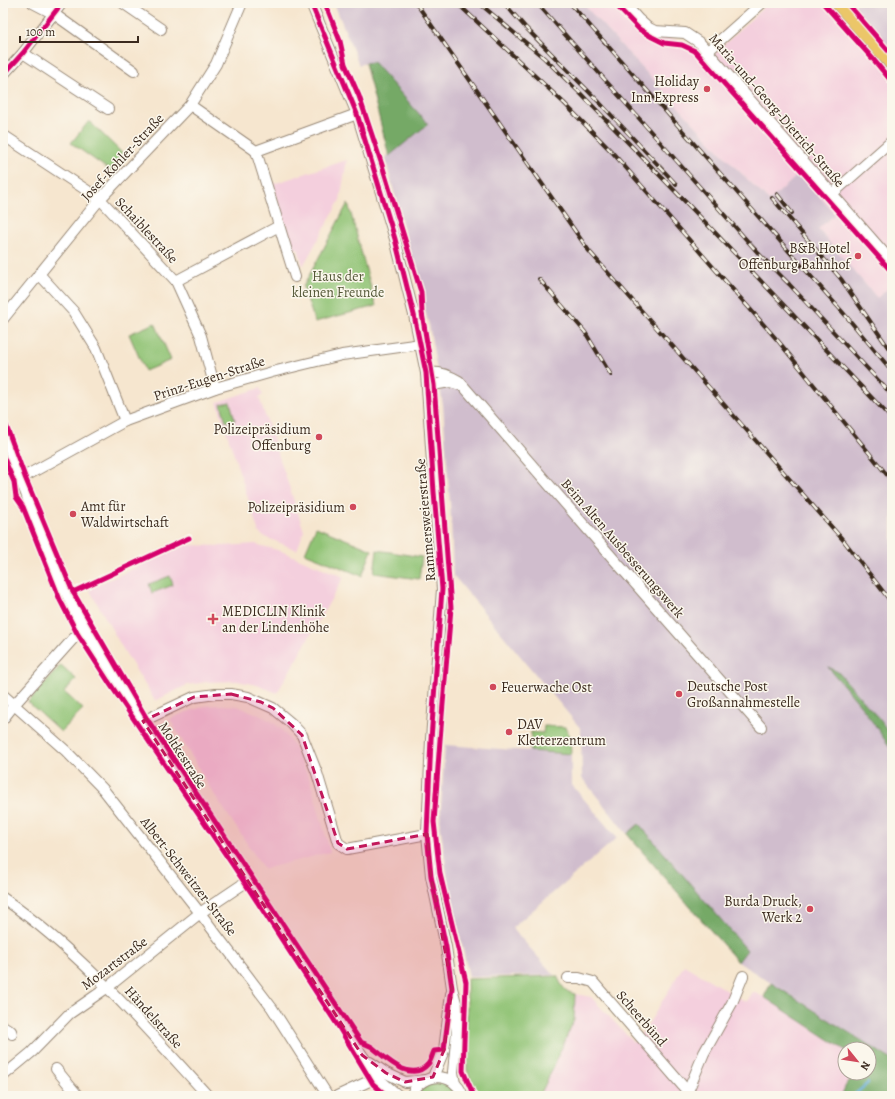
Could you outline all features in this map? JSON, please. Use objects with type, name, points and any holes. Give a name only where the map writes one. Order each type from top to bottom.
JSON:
[{"type":"main road","points":[[837,3],[890,58]]},
{"type":"street","points":[[33,3],[54,14],[134,71]]},
{"type":"street","points":[[3,75],[23,53],[62,3]]},
{"type":"street","points":[[123,3],[161,29]]},
{"type":"street","name":"Josef-Kohler-Straße","points":[[3,319],[100,200],[190,106],[216,64],[242,3]]},
{"type":"street","name":"Rammersweierstraße","points":[[311,3],[357,114],[393,233],[421,344],[426,373],[442,589],[431,740],[427,834],[431,876],[456,1002],[457,1031],[453,1072],[455,1084]]},
{"type":"street","name":"Maria-und-Georg-Dietrich-Straße","points":[[624,3],[647,27],[655,31],[685,33],[700,43],[892,262]]},
{"type":"street","points":[[708,51],[762,3]]},
{"type":"street","points":[[23,53],[108,109]]},
{"type":"street","points":[[190,106],[256,151],[295,277]]},
{"type":"street","points":[[256,151],[357,114]]},
{"type":"street","name":"Schaiblestraße","points":[[3,135],[100,200],[176,281],[201,336],[215,388]]},
{"type":"street","points":[[832,194],[892,141]]},
{"type":"street","points":[[176,281],[279,226]]},
{"type":"street","points":[[39,274],[73,311],[96,348],[124,421]]},
{"type":"street","name":"Prinz-Eugen-Straße","points":[[20,480],[124,421],[215,388],[279,370],[342,355],[421,344]]},
{"type":"street","name":"Beim Alten Ausbesserungswerk","points":[[426,373],[433,371],[449,375],[459,380],[596,540],[761,727]]},
{"type":"street","points":[[426,386],[450,382],[464,386]]},
{"type":"street","name":"Moltkestraße","points":[[3,431],[6,447],[47,550],[67,596],[84,628],[362,1055],[378,1077],[399,1096]]},
{"type":"street","points":[[3,719],[77,633],[84,628]]},
{"type":"street","points":[[144,721],[194,697],[216,694],[231,694],[248,697],[261,702],[279,713],[291,723],[302,736],[317,773],[338,843],[347,849],[427,834]]},
{"type":"street","name":"Albert-Schweitzer-Straße","points":[[3,695],[66,751],[103,789],[272,1008],[328,1096]]},
{"type":"street","name":"Mozartstraße","points":[[3,1076],[32,1052],[69,1014],[108,987],[200,913],[248,880]]},
{"type":"street","name":"Händelstraße","points":[[3,898],[26,914],[57,940],[108,987],[208,1096]]},
{"type":"street","name":"Scheerbünd","points":[[568,978],[579,978],[592,982],[687,1094],[704,1053],[732,1003],[742,976]]},
{"type":"street","name":"Rammersweierstraße","points":[[411,1096],[417,1086],[429,1079],[444,1050],[452,988]]},
{"type":"street","points":[[3,1026],[11,1031],[12,1034]]},
{"type":"street","name":"Moltkestraße","points":[[362,1055],[386,1073],[405,1082],[444,1078],[455,1084]]},
{"type":"street","points":[[56,1068],[78,1096]]},
{"type":"street","points":[[337,1096],[378,1077]]},
{"type":"street","points":[[455,1084],[463,1096]]},
{"type":"highlighted area","points":[[231,694],[261,702],[273,708],[302,735],[338,843],[347,849],[427,834],[431,876],[452,988],[444,1050],[433,1077],[405,1082],[386,1073],[362,1055],[143,721],[194,697]]},
{"type":"shaded area","points":[[334,3],[582,3],[720,152],[769,201],[799,174],[835,214],[818,229],[877,298],[892,285],[892,1060],[877,1050],[877,1041],[862,1041],[738,962],[627,834],[582,778],[581,729],[453,575],[451,519],[443,405],[429,325],[385,157],[389,156],[428,124],[365,63],[359,65]]},
{"type":"shaded area","points":[[582,3],[618,3],[631,19],[648,32],[692,44],[709,59],[768,3],[850,3],[892,50],[892,285],[877,298],[818,229],[835,214],[799,174],[769,201],[720,152]]},
{"type":"shaded area","points":[[850,3],[892,3],[892,50]]},
{"type":"shaded area","name":"Haus der kleinen Freunde","points":[[347,160],[340,200],[303,266],[298,248],[291,250],[273,184]]},
{"type":"shaded area","points":[[260,388],[263,395],[259,397],[304,531],[297,550],[259,533],[217,402]]},
{"type":"shaded area","name":"MEDICLIN Klinik an der Lindenhöhe","points":[[255,544],[281,551],[344,577],[277,693],[257,685],[237,681],[207,682],[187,685],[155,701],[89,589],[185,545],[224,546]]},
{"type":"shaded area","points":[[206,706],[237,706],[271,721],[282,730],[292,743],[310,780],[330,852],[264,869],[210,788],[170,719]]},
{"type":"shaded area","points":[[445,745],[571,754],[571,784],[617,838],[512,928],[554,975],[469,977],[448,880],[440,823]]},
{"type":"shaded area","points":[[684,965],[746,1002],[753,992],[764,997],[837,1045],[837,1081],[849,1081],[841,1096],[540,1096],[574,1020],[575,994],[591,997],[633,1042],[646,1028]]},
{"type":"green space","points":[[373,62],[428,124],[389,156],[365,63]]},
{"type":"green space","points":[[89,121],[123,154],[112,172],[71,143]]},
{"type":"green space","name":"Haus der kleinen Freunde","points":[[348,203],[376,306],[315,322],[303,287]]},
{"type":"green space","points":[[155,323],[171,360],[145,371],[129,334]]},
{"type":"green space","points":[[230,402],[235,420],[226,422],[221,404]]},
{"type":"green space","points":[[316,527],[372,550],[362,576],[305,553]]},
{"type":"green space","points":[[377,550],[422,557],[419,579],[374,573]]},
{"type":"green space","points":[[170,576],[173,585],[152,593],[149,584]]},
{"type":"green space","points":[[61,665],[76,679],[64,692],[83,709],[61,732],[28,702]]},
{"type":"green space","points":[[828,667],[838,672],[881,721],[892,738],[892,750],[862,707]]},
{"type":"green space","points":[[544,726],[565,727],[570,736],[571,754],[530,751],[531,732],[543,733]]},
{"type":"green space","points":[[639,824],[747,950],[738,962],[627,834]]},
{"type":"green space","points":[[557,976],[562,986],[566,990],[575,994],[574,1020],[540,1096],[478,1096],[467,1070],[467,979]]},
{"type":"green space","points":[[771,983],[862,1041],[837,1041],[837,1045],[764,997]]},
{"type":"green space","points":[[877,1050],[892,1060],[892,1096],[841,1096],[849,1081],[877,1081]]},
{"type":"green space","points":[[431,1081],[443,1083],[452,1089],[456,1096],[414,1096]]},
{"type":"waterway","points":[[853,1096],[868,1083]]},
{"type":"railway","points":[[416,3],[589,251],[844,541],[892,603]]},
{"type":"railway","points":[[457,3],[564,103],[612,152],[779,342],[892,481]]},
{"type":"railway","points":[[479,3],[544,58],[580,93],[892,419]]},
{"type":"railway","points":[[504,3],[526,28],[600,103],[676,184]]},
{"type":"railway","points":[[537,3],[759,254],[789,284],[892,395]]},
{"type":"railway","points":[[570,3],[846,316],[892,371]]},
{"type":"railway","points":[[777,194],[792,213]]},
{"type":"railway","points":[[772,198],[841,279],[892,353]]},
{"type":"railway","points":[[539,279],[585,332],[611,375]]},
{"type":"cycle path","points":[[3,75],[23,53],[62,3]]},
{"type":"cycle path","points":[[3,417],[25,477],[73,592],[147,719],[361,1042],[372,1047],[399,1067],[414,1071],[421,1069],[429,1063],[434,1051],[444,1050],[452,988],[446,947],[431,876],[427,834],[431,739],[442,589],[426,373],[414,315],[395,239],[357,114],[311,3]]},
{"type":"cycle path","points":[[325,3],[340,41],[345,64],[359,96],[382,165],[421,292],[422,313],[434,385],[451,608],[434,822],[440,874],[466,982],[463,1071],[474,1096]]},
{"type":"cycle path","points":[[614,3],[639,29],[652,37],[664,43],[682,45],[695,51],[892,272]]},
{"type":"cycle path","points":[[823,3],[892,82]]},
{"type":"cycle path","points":[[847,3],[892,55]]},
{"type":"cycle path","points":[[3,456],[14,482],[16,497],[23,507],[60,600],[77,633],[245,883],[338,1026],[373,1084],[387,1096]]},
{"type":"cycle path","points":[[73,592],[189,538]]},
{"type":"place","name":"Holiday Inn Express","points":[[707,89]]},
{"type":"place","name":"B&B Hotel Offenburg Bahnhof","points":[[858,256]]},
{"type":"place","name":"Polizeipräsidium Offenburg","points":[[319,437]]},
{"type":"place","name":"Polizeipräsidium","points":[[353,507]]},
{"type":"place","name":"Amt für Waldwirtschaft","points":[[73,514]]},
{"type":"place","name":"MEDICLIN Klinik an der Lindenhöhe","points":[[213,619]]},
{"type":"place","name":"Feuerwache Ost","points":[[493,687]]},
{"type":"place","name":"Deutsche Post Großannahmestelle","points":[[679,694]]},
{"type":"place","name":"DAV Kletterzentrum","points":[[509,732]]},
{"type":"place","name":"Burda Druck, Werk 2","points":[[810,909]]}]
